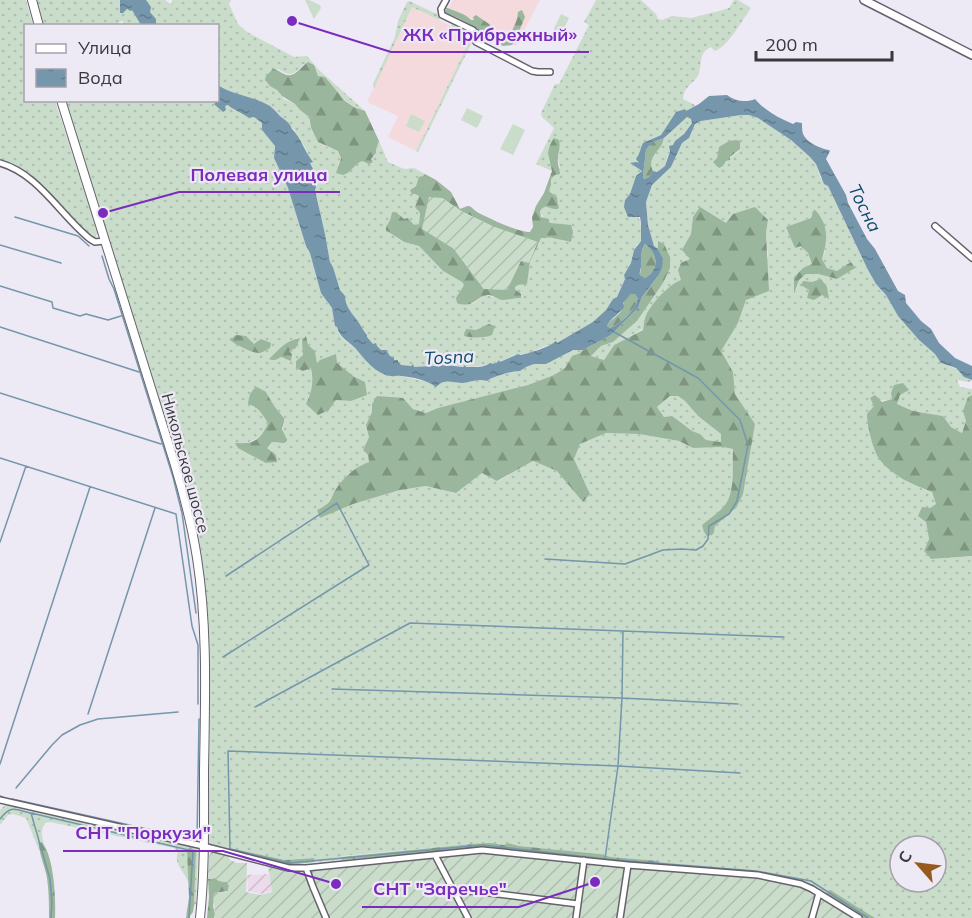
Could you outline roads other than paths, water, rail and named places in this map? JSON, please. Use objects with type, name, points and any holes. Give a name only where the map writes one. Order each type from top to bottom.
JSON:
[{"type":"main road","points":[[32,0],[38,24]]},
{"type":"main road","name":"Никольское шоссе","points":[[62,102],[182,487],[197,559],[205,676],[200,918]]},
{"type":"street","points":[[446,0],[441,9],[442,15],[474,30],[476,42],[532,71],[549,72]]},
{"type":"street","points":[[864,0],[972,55]]},
{"type":"street","points":[[0,163],[15,169],[30,180],[94,242],[104,241]]},
{"type":"street","points":[[935,226],[972,258]]},
{"type":"street","points":[[0,807],[3,801],[203,846],[289,868],[482,850],[758,875],[801,884],[859,918]]},
{"type":"street","points":[[435,855],[468,918]]},
{"type":"street","points":[[576,918],[584,860]]},
{"type":"street","points":[[620,918],[628,865]]},
{"type":"street","points":[[306,868],[326,918]]},
{"type":"street","points":[[454,892],[474,891],[578,903]]},
{"type":"street","points":[[812,918],[819,893]]},
{"type":"water","points":[[120,0],[146,0],[151,7],[150,12],[156,19],[156,24],[140,24],[132,10],[127,9],[120,13]]},
{"type":"water","points":[[219,86],[264,103],[287,122],[298,137],[313,162],[310,163],[313,169],[311,170],[330,262],[340,290],[345,296],[346,304],[373,344],[376,343],[381,350],[386,350],[401,365],[463,367],[465,365],[472,367],[495,363],[499,360],[500,362],[518,354],[540,349],[556,341],[557,343],[593,322],[606,310],[617,297],[634,250],[641,241],[640,217],[628,217],[624,207],[636,176],[642,171],[630,163],[639,163],[636,159],[643,143],[661,135],[676,112],[685,109],[686,111],[709,96],[727,95],[744,101],[755,99],[783,120],[793,124],[802,123],[803,134],[811,143],[830,151],[826,159],[867,239],[898,291],[905,295],[906,303],[931,329],[939,343],[955,358],[972,366],[972,380],[964,377],[956,368],[941,363],[898,316],[868,270],[816,164],[791,140],[758,118],[749,115],[701,121],[695,124],[689,138],[682,143],[671,167],[652,185],[646,202],[648,225],[654,246],[663,258],[662,268],[642,297],[638,308],[611,335],[583,350],[573,350],[546,364],[534,364],[520,371],[503,374],[487,381],[446,382],[436,387],[415,378],[385,375],[371,365],[335,326],[332,308],[321,293],[288,188],[274,158],[275,146],[262,130],[262,123],[228,105],[225,106],[226,110],[223,112],[214,104],[219,102]],"holes":[[[687,117],[692,123],[684,134],[669,146],[670,151],[665,166],[657,172],[653,171],[649,177],[644,179],[646,150],[651,143],[664,138]],[[645,244],[653,252],[656,261],[653,270],[645,278],[640,275]],[[631,294],[635,294],[638,299],[634,308],[619,323],[610,328],[607,326],[624,307],[623,303]]]},
{"type":"waterway","points":[[15,217],[78,236],[89,246]]},
{"type":"waterway","points":[[0,245],[61,263]]},
{"type":"waterway","points":[[102,256],[173,477],[182,513],[196,613]]},
{"type":"waterway","points":[[0,286],[52,302],[53,308],[80,316],[86,314],[108,320],[121,316]]},
{"type":"waterway","points":[[0,327],[139,372]]},
{"type":"waterway","points":[[545,559],[625,564],[663,550],[696,550],[708,539],[709,526],[729,514],[737,501],[748,445],[740,420],[698,378],[614,332]]},
{"type":"waterway","points":[[0,393],[161,444]]},
{"type":"waterway","points":[[0,458],[176,514],[192,626],[198,645],[198,704]]},
{"type":"waterway","points":[[0,542],[26,466]]},
{"type":"waterway","points":[[0,764],[90,487]]},
{"type":"waterway","points":[[223,657],[369,565],[337,503],[226,576]]},
{"type":"waterway","points":[[88,714],[155,508]]},
{"type":"waterway","points":[[255,707],[410,623],[623,631],[618,766],[605,859],[756,871],[811,881],[868,918]]},
{"type":"waterway","points":[[623,631],[784,637]]},
{"type":"waterway","points":[[332,689],[738,704]]},
{"type":"waterway","points":[[16,788],[62,735],[80,725],[98,719],[178,712]]},
{"type":"waterway","points":[[12,799],[197,840],[199,719]]},
{"type":"waterway","points":[[605,859],[483,845],[289,863],[230,849],[228,751],[740,773]]},
{"type":"waterway","points":[[0,819],[13,809],[30,813]]},
{"type":"waterway","points":[[51,918],[50,879],[31,813],[193,851],[189,918]]},
{"type":"place","name":"ЖК «Прибрежный»","points":[[292,21]]},
{"type":"place","name":"Полевая улица","points":[[103,213]]},
{"type":"place","name":"СНТ \"Заречье\"","points":[[595,882]]},
{"type":"place","name":"СНТ \"Поркузи\"","points":[[336,884]]},
{"type":"water label","name":"Тосна","points":[[865,208]]},
{"type":"water label","name":"Tosna","points":[[449,357]]}]
